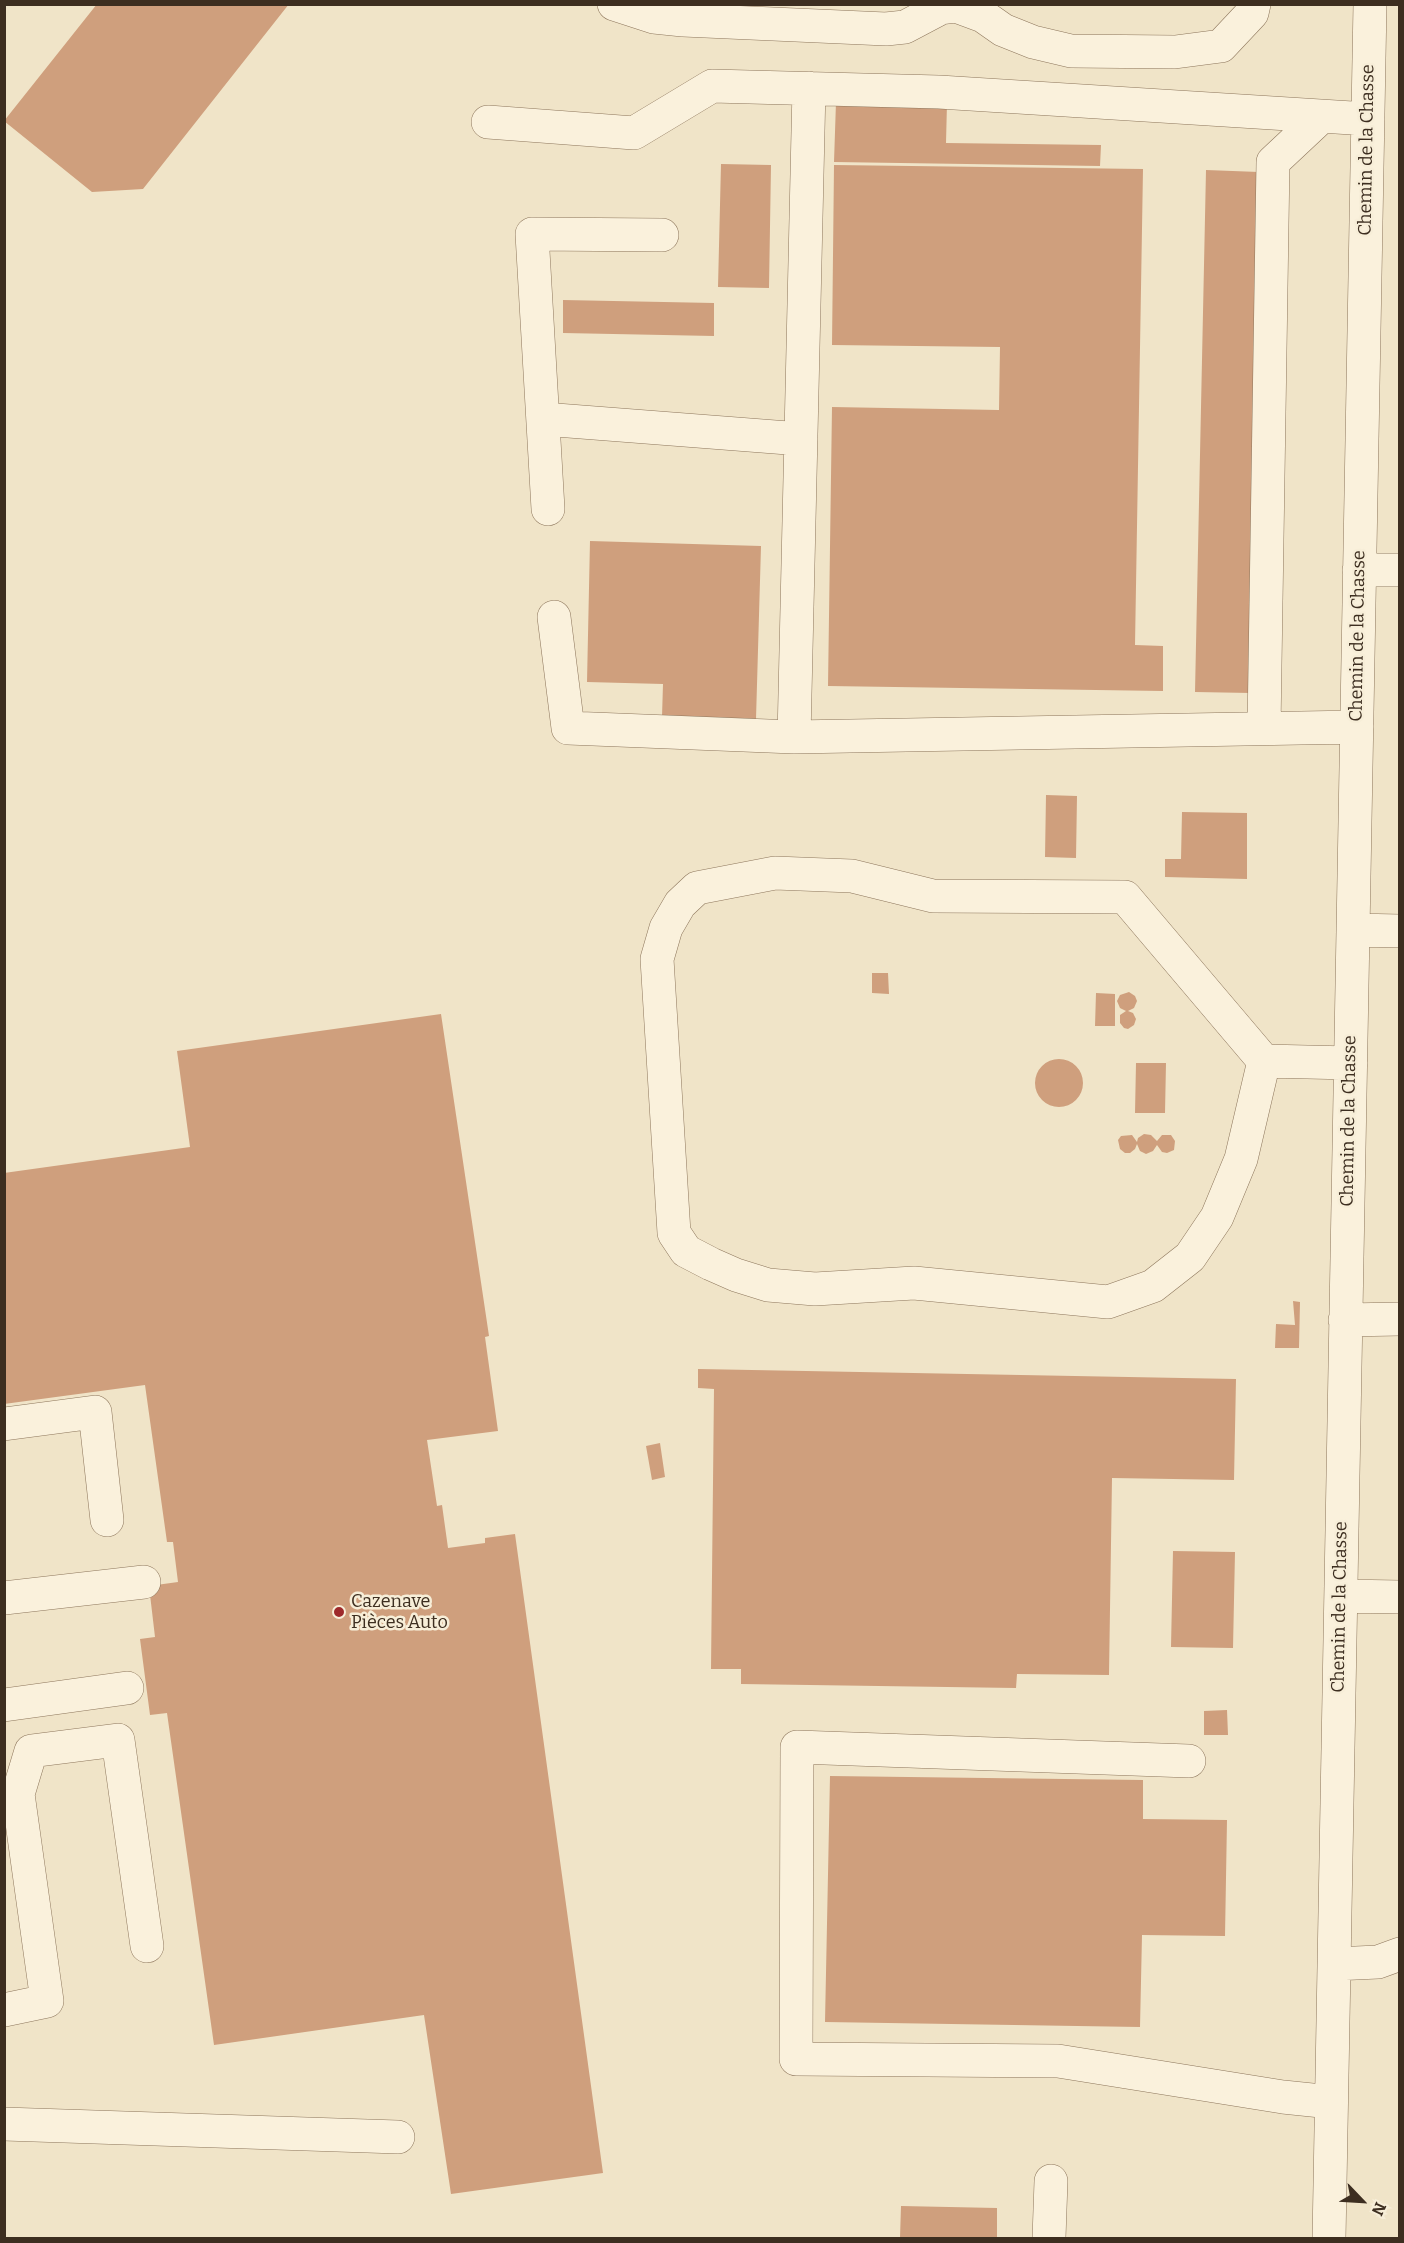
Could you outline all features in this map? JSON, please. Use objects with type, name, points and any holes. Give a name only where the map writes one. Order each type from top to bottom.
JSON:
[{"type":"street","points":[[614,4],[654,17],[683,21],[886,30],[905,27],[941,8],[956,5],[983,16],[1003,30],[1033,42],[1071,51],[1175,52],[1221,46],[1252,13],[1254,4]]},
{"type":"street","name":"Chemin de la Chasse","points":[[1329,2238],[1370,4]]},
{"type":"street","points":[[488,123],[634,133],[712,86],[939,92],[1368,119]]},
{"type":"street","points":[[794,737],[809,88]]},
{"type":"street","points":[[1264,728],[1273,162],[1321,117]]},
{"type":"street","points":[[548,509],[532,234],[662,235]]},
{"type":"street","points":[[543,419],[801,439]]},
{"type":"street","points":[[1359,570],[1400,570]]},
{"type":"street","points":[[554,617],[568,728],[794,737],[1357,728]]},
{"type":"street","points":[[1264,1061],[1241,1159],[1216,1216],[1190,1257],[1153,1286],[1108,1302],[914,1283],[815,1288],[768,1285],[736,1275],[686,1251],[674,1233],[657,959],[666,928],[675,912],[697,888],[775,873],[852,876],[933,896],[1125,897],[1264,1061],[1351,1063]]},
{"type":"street","points":[[1353,930],[1400,931]]},
{"type":"street","points":[[1345,1320],[1400,1319]]},
{"type":"street","points":[[4,1424],[95,1412],[106,1520]]},
{"type":"street","points":[[4,1598],[144,1582]]},
{"type":"street","points":[[1341,1596],[1400,1597]]},
{"type":"street","points":[[4,1705],[126,1688]]},
{"type":"street","points":[[4,2010],[47,2001],[11,1795],[31,1751],[118,1740],[147,1946]]},
{"type":"street","points":[[1189,1761],[797,1747],[796,2059],[1058,2061],[1283,2097],[1331,2102]]},
{"type":"street","points":[[1334,1964],[1378,1962],[1400,1953]]},
{"type":"street","points":[[4,2124],[398,2137]]},
{"type":"street","points":[[1049,2238],[1051,2181]]},
{"type":"building","points":[[97,4],[289,4],[143,189],[92,192],[4,121]]},
{"type":"building","points":[[836,102],[947,103],[946,143],[1101,145],[1100,166],[834,162]]},
{"type":"building","points":[[721,164],[771,165],[769,288],[718,287]]},
{"type":"building","points":[[834,165],[1143,169],[1135,645],[1163,646],[1163,691],[828,686],[832,407],[999,410],[1000,347],[832,345]]},
{"type":"building","points":[[1206,170],[1259,172],[1251,693],[1195,692]]},
{"type":"building","points":[[563,300],[714,303],[714,336],[563,333]]},
{"type":"building","points":[[590,541],[761,546],[756,719],[662,717],[663,684],[587,682]]},
{"type":"building","points":[[1046,795],[1077,796],[1076,858],[1045,857]]},
{"type":"building","points":[[1182,812],[1247,813],[1247,879],[1165,877],[1165,859],[1181,859]]},
{"type":"building","points":[[872,973],[888,973],[889,994],[872,993]]},
{"type":"building","points":[[1129,992],[1135,996],[1137,1001],[1134,1008],[1128,1011],[1133,1013],[1136,1019],[1134,1025],[1128,1029],[1120,1023],[1120,1015],[1126,1011],[1120,1008],[1117,1001],[1120,995]]},
{"type":"building","points":[[1096,993],[1115,994],[1115,1026],[1095,1026]]},
{"type":"building","name":"Cazenave Pièces Auto","points":[[441,1014],[489,1336],[485,1337],[498,1431],[427,1440],[437,1506],[442,1505],[448,1548],[485,1543],[485,1538],[515,1534],[603,2173],[451,2194],[424,2015],[214,2045],[167,1713],[150,1715],[140,1639],[155,1637],[149,1586],[178,1582],[173,1542],[167,1542],[145,1385],[4,1404],[4,1173],[190,1147],[177,1051]]},
{"type":"building","points":[[1054,1059],[1064,1059],[1076,1066],[1083,1078],[1083,1088],[1076,1100],[1064,1107],[1054,1107],[1039,1096],[1035,1088],[1035,1078],[1046,1063]]},
{"type":"building","points":[[1136,1063],[1166,1063],[1165,1113],[1135,1113]]},
{"type":"building","points":[[1144,1134],[1151,1135],[1157,1141],[1162,1135],[1171,1135],[1175,1141],[1174,1150],[1167,1153],[1162,1152],[1157,1145],[1153,1151],[1146,1154],[1140,1151],[1137,1144],[1130,1153],[1125,1153],[1120,1149],[1118,1140],[1121,1136],[1132,1135],[1137,1142],[1138,1138]]},
{"type":"building","points":[[1293,1301],[1300,1302],[1299,1348],[1275,1348],[1276,1324],[1295,1325]]},
{"type":"building","points":[[698,1369],[1236,1379],[1234,1480],[1112,1478],[1109,1675],[1017,1674],[1016,1688],[741,1684],[741,1669],[711,1669],[714,1389],[698,1388]]},
{"type":"building","points":[[660,1443],[665,1477],[652,1480],[646,1446]]},
{"type":"building","points":[[1173,1551],[1235,1552],[1233,1648],[1171,1647]]},
{"type":"building","points":[[1227,1710],[1228,1735],[1204,1735],[1204,1711]]},
{"type":"building","points":[[830,1776],[1143,1780],[1143,1819],[1227,1820],[1225,1936],[1142,1935],[1140,2027],[825,2022]]},
{"type":"building","points":[[901,2206],[997,2208],[997,2238],[900,2238]]},
{"type":"place","name":"Cazenave Pièces Auto","points":[[339,1612]]}]
